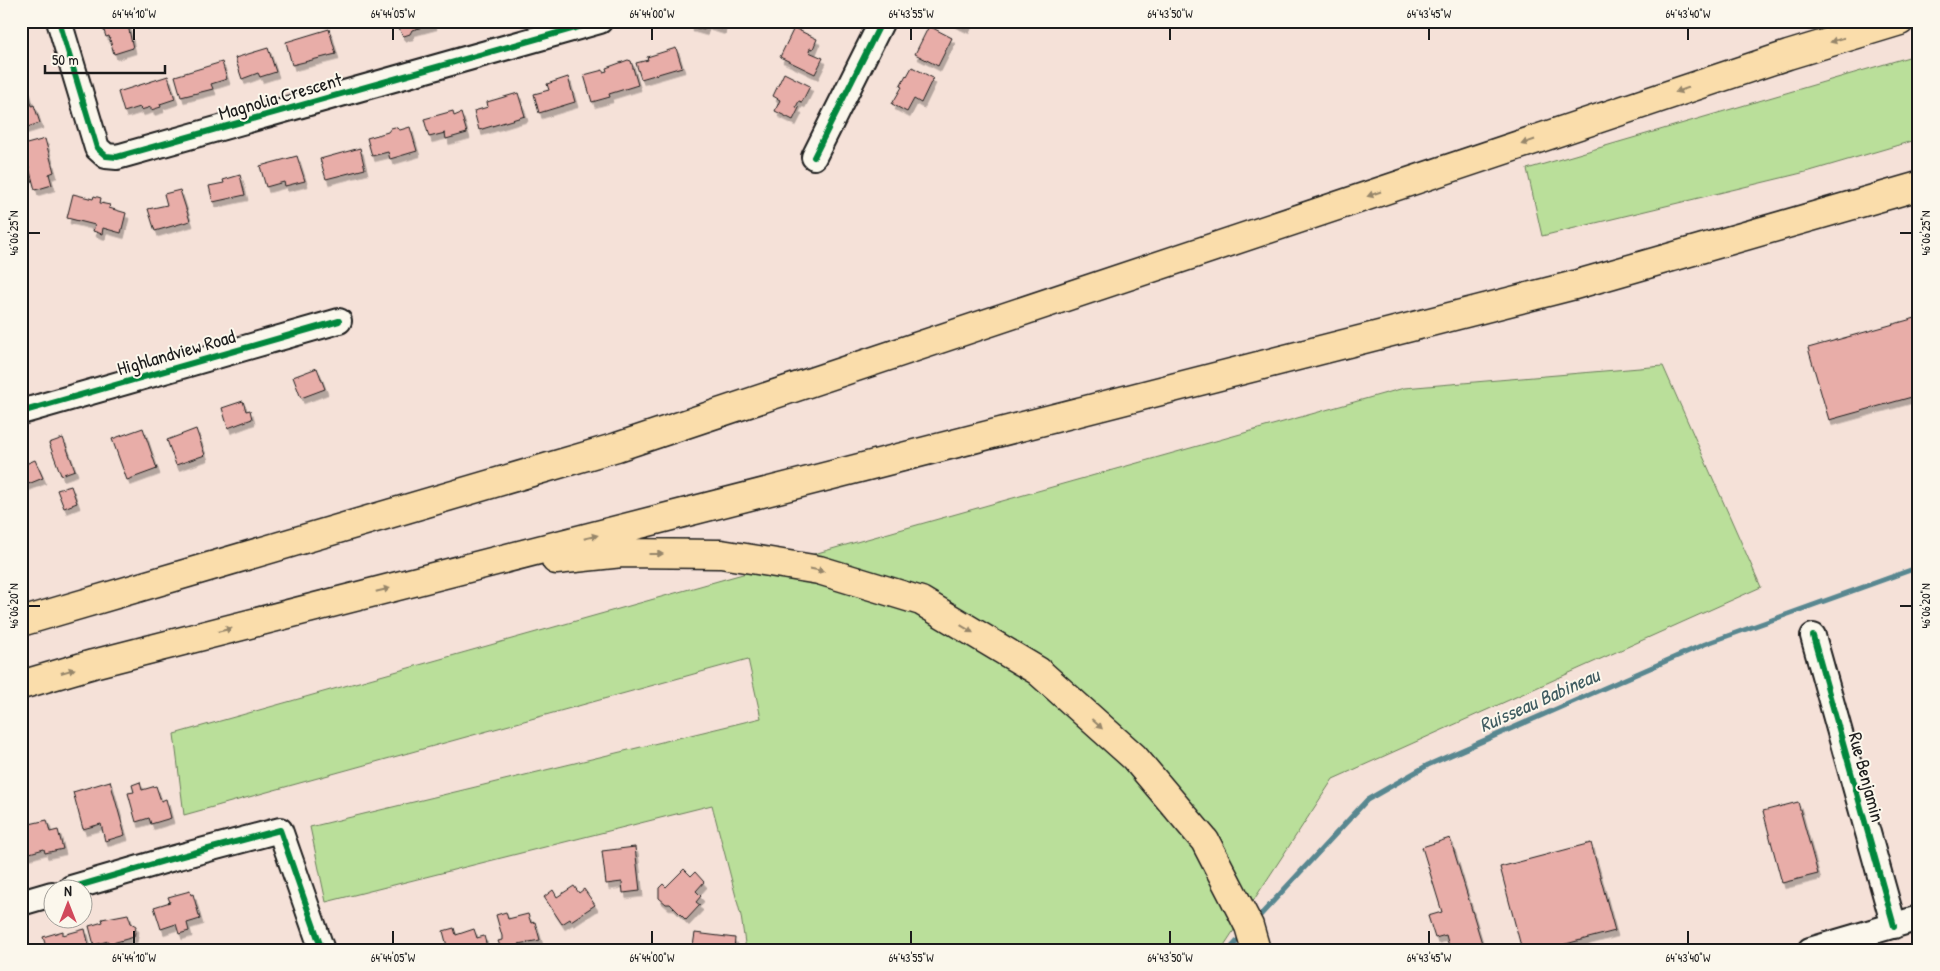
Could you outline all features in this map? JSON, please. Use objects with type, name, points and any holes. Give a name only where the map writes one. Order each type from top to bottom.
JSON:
[{"type":"highway","points":[[21,622],[617,447],[1779,58],[1900,21]]},
{"type":"highway","points":[[21,685],[93,664],[1571,286],[1919,186]]},
{"type":"highway","points":[[468,568],[622,553],[721,554],[818,570],[920,601],[1038,671],[1134,758],[1205,841],[1249,926],[1256,950]]},
{"type":"street","name":"Magnolia Crescent","points":[[59,21],[97,148],[106,156],[117,157],[600,21]]},
{"type":"street","points":[[814,157],[882,21]]},
{"type":"street","name":"Highlandview Road","points":[[21,412],[339,321]]},
{"type":"street","name":"Rue Benjamin","points":[[1813,636],[1894,926]]},
{"type":"street","points":[[92,882],[280,830],[322,947]]},
{"type":"street","points":[[21,903],[42,897]]},
{"type":"street","points":[[1810,950],[1919,918]]},
{"type":"green space","points":[[1919,54],[1919,139],[1810,171],[1542,236],[1527,169]]},
{"type":"green space","points":[[1663,366],[1761,587],[1333,779],[1221,950],[746,950],[741,916],[712,805],[326,902],[310,827],[761,718],[748,659],[184,815],[174,734],[1404,388]]},
{"type":"building","points":[[101,21],[127,21],[133,48],[114,54],[109,36],[106,37]]},
{"type":"building","points":[[397,21],[433,21],[434,24],[412,30],[410,34],[404,36]]},
{"type":"building","points":[[691,21],[724,21],[722,29],[706,24],[704,30],[690,26]]},
{"type":"building","points":[[951,21],[969,21],[966,28]]},
{"type":"building","points":[[929,26],[952,38],[938,66],[915,54]]},
{"type":"building","points":[[794,28],[817,39],[813,49],[810,48],[809,52],[823,58],[815,74],[780,57]]},
{"type":"building","points":[[329,29],[336,54],[292,65],[286,42]]},
{"type":"building","points":[[268,48],[276,72],[260,77],[258,73],[242,79],[235,58]]},
{"type":"building","points":[[676,48],[682,67],[641,79],[636,63],[648,60],[647,57]]},
{"type":"building","points":[[628,60],[631,61],[638,85],[609,94],[610,97],[592,102],[584,75],[603,70],[603,72],[607,71],[606,68]]},
{"type":"building","points":[[222,62],[227,79],[211,84],[213,89],[181,97],[175,76]]},
{"type":"building","points":[[912,67],[933,78],[921,103],[914,99],[907,112],[892,104],[902,87],[900,86]]},
{"type":"building","points":[[784,73],[810,86],[802,102],[799,101],[796,107],[799,108],[793,120],[775,111],[780,100],[773,96]]},
{"type":"building","points":[[168,76],[175,99],[160,104],[161,107],[151,110],[151,107],[141,110],[140,107],[124,112],[118,92]]},
{"type":"building","points":[[568,77],[575,102],[539,113],[534,94],[549,90],[547,84]]},
{"type":"building","points":[[27,87],[32,106],[34,105],[40,123],[21,129],[21,89]]},
{"type":"building","points":[[518,93],[525,116],[479,130],[474,111],[488,107],[487,102]]},
{"type":"building","points":[[453,111],[454,116],[461,113],[467,133],[446,139],[445,133],[429,137],[424,119]]},
{"type":"building","points":[[395,127],[400,130],[410,127],[417,151],[390,159],[388,152],[372,156],[367,138],[388,132],[391,128]]},
{"type":"building","points":[[45,139],[54,172],[49,174],[52,185],[35,190],[23,145]]},
{"type":"building","points":[[360,148],[365,169],[326,179],[320,159]]},
{"type":"building","points":[[297,156],[305,181],[285,186],[284,182],[266,187],[260,166]]},
{"type":"building","points":[[240,175],[245,195],[213,202],[209,186],[224,183],[223,180]]},
{"type":"building","points":[[180,190],[190,221],[155,231],[148,209],[167,205],[164,194]]},
{"type":"building","points":[[73,194],[93,199],[94,196],[101,198],[100,203],[110,205],[109,208],[126,213],[121,233],[103,228],[102,234],[93,231],[95,225],[67,218]]},
{"type":"building","points":[[1919,317],[1919,395],[1829,420],[1808,348]]},
{"type":"building","points":[[317,368],[325,389],[301,398],[293,377]]},
{"type":"building","points":[[243,401],[246,411],[250,410],[252,419],[228,428],[222,408]]},
{"type":"building","points":[[143,428],[157,469],[127,480],[112,439]]},
{"type":"building","points":[[196,429],[205,455],[176,465],[167,440]]},
{"type":"building","points":[[63,438],[75,470],[61,475],[49,443]]},
{"type":"building","points":[[35,460],[43,478],[21,487],[21,466]]},
{"type":"building","points":[[71,486],[77,503],[64,508],[57,490]]},
{"type":"building","points":[[110,781],[125,835],[105,841],[101,824],[83,829],[73,792]]},
{"type":"building","points":[[140,782],[142,790],[156,786],[161,801],[166,799],[171,818],[151,824],[149,818],[136,822],[128,793],[134,792],[132,785]]},
{"type":"building","points":[[1798,802],[1818,874],[1782,883],[1763,811]]},
{"type":"building","points":[[47,820],[50,832],[58,830],[63,849],[45,853],[44,849],[26,854],[21,835],[21,826]]},
{"type":"building","points":[[1450,838],[1484,950],[1450,950],[1446,935],[1435,938],[1428,916],[1442,912],[1422,847]]},
{"type":"building","points":[[1591,843],[1615,931],[1543,950],[1522,950],[1500,867]]},
{"type":"building","points":[[635,847],[640,891],[623,893],[622,882],[606,884],[602,851]]},
{"type":"building","points":[[684,869],[691,876],[695,872],[704,882],[696,891],[701,896],[696,902],[700,905],[686,920],[670,904],[666,904],[659,898],[659,888],[663,884],[666,887]]},
{"type":"building","points":[[574,886],[579,893],[584,889],[595,905],[571,921],[570,919],[562,924],[544,897],[553,890],[557,897]]},
{"type":"building","points":[[190,891],[191,895],[193,894],[200,919],[187,923],[189,931],[179,934],[176,924],[161,929],[154,907],[170,902],[168,897]]},
{"type":"building","points":[[506,912],[508,919],[528,914],[531,923],[535,922],[540,940],[518,944],[516,948],[510,950],[500,946],[498,941],[502,940],[502,936],[496,915]]},
{"type":"building","points":[[128,914],[131,923],[136,926],[134,937],[109,944],[108,941],[94,945],[90,928],[92,928],[92,925],[103,922],[102,919]]},
{"type":"building","points":[[454,928],[456,935],[474,929],[477,938],[484,936],[488,950],[448,950],[443,931]]},
{"type":"building","points":[[85,929],[90,950],[47,950],[43,937],[63,931],[63,935]]},
{"type":"building","points":[[695,933],[735,938],[734,950],[695,950],[695,946],[693,946]]},
{"type":"waterway","name":"Ruisseau Babineau","points":[[1255,921],[1367,800],[1428,765],[1705,644],[1919,567]]},
{"type":"waterway","name":"Ruisseau Babineau","points":[[1229,950],[1243,935]]},
{"type":"cycle path","points":[[59,21],[97,148],[106,156],[117,157],[600,21]]},
{"type":"cycle path","points":[[814,157],[882,21]]},
{"type":"cycle path","points":[[21,412],[339,321]]},
{"type":"cycle path","points":[[1813,636],[1894,926]]},
{"type":"cycle path","points":[[92,882],[280,830],[322,950]]}]
